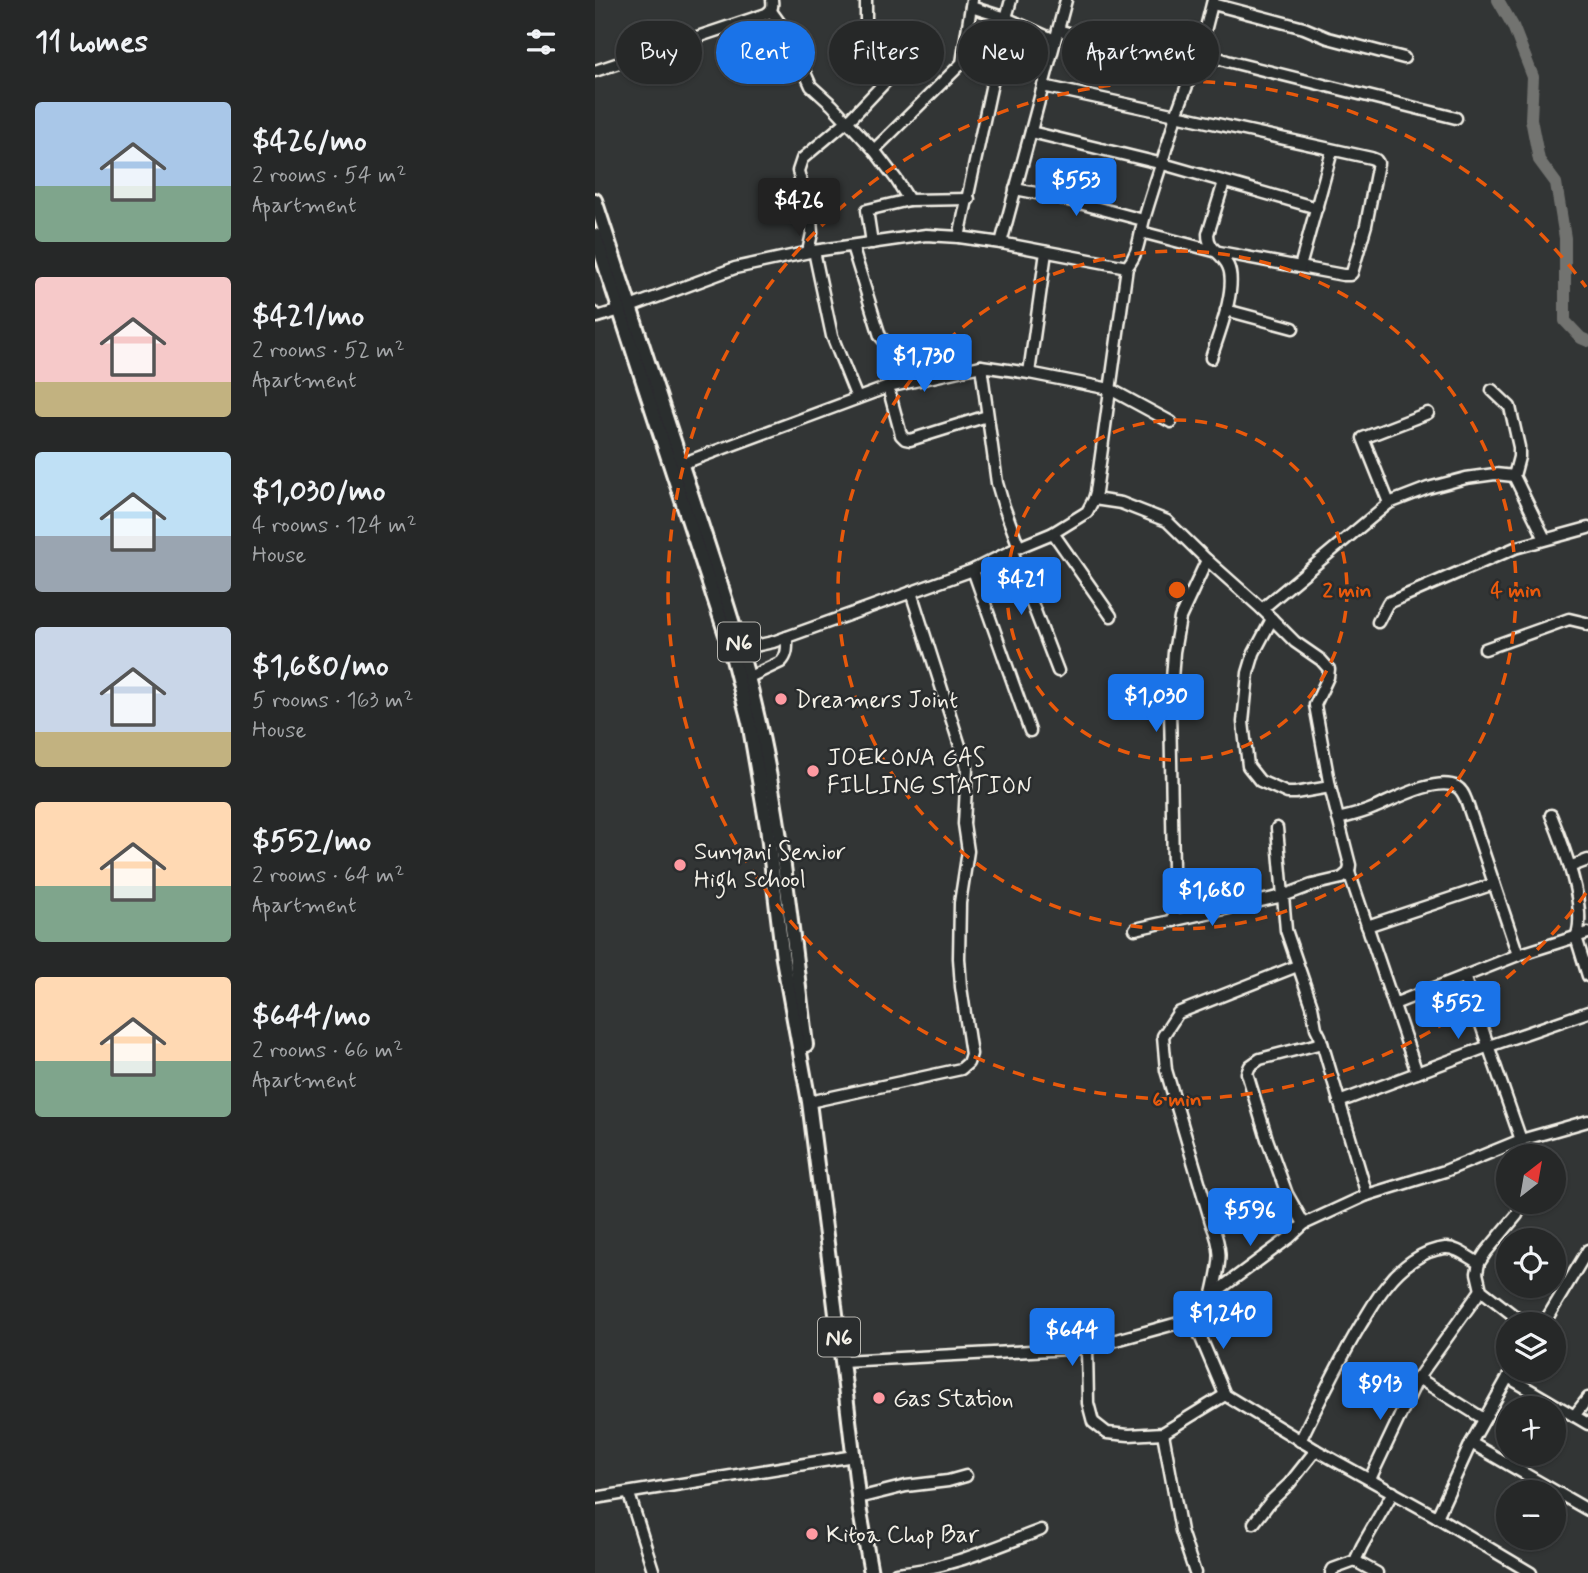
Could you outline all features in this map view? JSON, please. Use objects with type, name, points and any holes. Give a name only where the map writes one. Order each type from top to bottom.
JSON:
[{"type":"main road","name":"N6","points":[[595,200],[651,403],[744,679],[771,789],[806,1045],[809,1101],[858,1498],[871,1573]]},
{"type":"main road","name":"N6","points":[[595,235],[681,464],[741,649],[744,679]]},
{"type":"street","points":[[857,398],[832,336],[811,251],[811,219],[798,171],[802,159],[848,121],[889,78],[890,74],[871,48],[866,33],[866,0]]},
{"type":"street","points":[[960,237],[1011,0]]},
{"type":"street","points":[[1000,243],[1066,0]]},
{"type":"street","points":[[1208,21],[1213,2],[1404,58]]},
{"type":"street","points":[[874,150],[962,63],[972,3],[1006,18],[1062,36]]},
{"type":"street","points":[[771,5],[811,86],[848,121],[884,161],[909,200]]},
{"type":"street","points":[[595,72],[766,14],[771,5]]},
{"type":"street","points":[[1219,58],[1456,118]]},
{"type":"street","points":[[741,649],[787,637],[973,570],[1053,533],[1087,512],[1094,499],[1127,267],[1133,260],[1143,220],[1187,84]]},
{"type":"street","points":[[1043,86],[1376,160],[1378,163],[1360,247],[1350,275],[1214,251],[1141,232]]},
{"type":"street","points":[[1031,132],[1163,164],[1317,208]]},
{"type":"street","points":[[1300,267],[1332,151]]},
{"type":"street","points":[[1211,358],[1226,310],[1231,275],[1226,262],[1209,242],[1224,182]]},
{"type":"street","points":[[1015,190],[1072,201],[1143,220]]},
{"type":"street","points":[[872,243],[867,210],[909,200],[969,199]]},
{"type":"street","points":[[595,313],[597,317],[625,309],[735,268],[811,251],[926,235],[1000,243],[1127,267]]},
{"type":"street","points":[[852,246],[880,336],[908,361],[917,379]]},
{"type":"street","points":[[1029,373],[1046,252]]},
{"type":"street","points":[[1226,310],[1293,328]]},
{"type":"street","points":[[981,366],[997,483],[1003,507],[1058,671]]},
{"type":"street","points":[[681,464],[888,387],[981,366],[1110,389],[1171,422]]},
{"type":"street","points":[[888,387],[901,435],[905,439],[910,440],[988,416]]},
{"type":"street","points":[[1492,390],[1510,407],[1519,447],[1514,476],[1545,540]]},
{"type":"street","points":[[1389,503],[1363,438],[1428,413]]},
{"type":"street","points":[[1262,609],[1389,503],[1428,488],[1466,478],[1495,474],[1514,476]]},
{"type":"street","points":[[1094,499],[1121,503],[1167,521],[1295,642],[1329,669],[1315,705],[1330,787],[1350,865],[1349,872],[1417,1073]]},
{"type":"street","points":[[1378,622],[1388,603],[1515,548],[1588,528]]},
{"type":"street","points":[[1053,533],[1111,616]]},
{"type":"street","points":[[1174,921],[1170,707],[1174,652],[1180,618],[1207,560]]},
{"type":"street","points":[[973,570],[1030,731]]},
{"type":"street","points":[[809,1101],[961,1069],[968,1063],[971,1054],[959,958],[960,903],[968,851],[964,824],[967,768],[911,592]]},
{"type":"street","points":[[1485,649],[1569,619],[1588,625]]},
{"type":"street","points":[[1272,620],[1254,653],[1248,673],[1243,722],[1248,766],[1260,781],[1287,793],[1330,787]]},
{"type":"street","points":[[744,679],[785,659],[787,637]]},
{"type":"street","points":[[1338,819],[1431,786],[1454,786],[1460,789],[1467,800],[1518,955]]},
{"type":"street","points":[[1551,815],[1572,866],[1583,918],[1576,937],[1588,976]]},
{"type":"street","points":[[1277,828],[1286,930],[1312,1006],[1316,1028],[1367,1195]]},
{"type":"street","points":[[1572,866],[1588,860]]},
{"type":"street","points":[[1135,929],[1283,896],[1342,877],[1349,872]]},
{"type":"street","points":[[1367,926],[1494,884]]},
{"type":"street","points":[[1394,1004],[1518,955],[1588,933]]},
{"type":"street","points":[[1213,1294],[1221,1257],[1218,1240],[1166,1070],[1163,1035],[1178,1013],[1297,966]]},
{"type":"street","points":[[1464,976],[1521,1144]]},
{"type":"street","points":[[1339,1102],[1588,1012]]},
{"type":"street","points":[[1304,1224],[1287,1194],[1247,1073],[1250,1066],[1260,1059],[1322,1044]]},
{"type":"street","points":[[842,1361],[1087,1348],[1193,1319],[1213,1294],[1304,1224],[1367,1195],[1445,1171],[1521,1140],[1588,1121]]},
{"type":"street","points":[[1509,1312],[1481,1290],[1477,1273],[1479,1263],[1486,1252],[1517,1214]]},
{"type":"street","points":[[1300,1441],[1346,1350],[1374,1302],[1399,1273],[1419,1257],[1446,1248],[1458,1251],[1479,1263]]},
{"type":"street","points":[[1551,1312],[1588,1250]]},
{"type":"street","points":[[1370,1479],[1418,1378],[1481,1290]]},
{"type":"street","points":[[1193,1319],[1225,1395],[1531,1573]]},
{"type":"street","points":[[1087,1348],[1088,1403],[1093,1422],[1107,1433],[1163,1433],[1225,1395]]},
{"type":"street","points":[[1418,1378],[1484,1419]]},
{"type":"street","points":[[1437,1517],[1471,1443],[1505,1382]]},
{"type":"street","points":[[1522,1382],[1588,1424]]},
{"type":"street","points":[[1574,1416],[1588,1398]]},
{"type":"street","points":[[1163,1433],[1181,1531],[1195,1573]]},
{"type":"street","points":[[1471,1443],[1588,1510]]},
{"type":"street","points":[[1254,1523],[1316,1450]]},
{"type":"street","points":[[595,1498],[854,1456]]},
{"type":"street","points":[[858,1498],[906,1486],[966,1476]]},
{"type":"street","points":[[1356,1561],[1393,1492]]},
{"type":"street","points":[[629,1494],[654,1573]]},
{"type":"street","points":[[896,1573],[914,1572],[956,1562],[1041,1530]]},
{"type":"street","points":[[1331,1573],[1333,1569],[1356,1561],[1377,1573]]},
{"type":"waterway","points":[[1498,0],[1513,26],[1533,77],[1531,119],[1539,160],[1556,183],[1565,238],[1565,321],[1581,338],[1588,341]]},
{"type":"place","name":"Dreamers Joint","points":[[781,699]]},
{"type":"place","name":"JOEKONA GAS FILLING STATION","points":[[813,771]]},
{"type":"place","name":"Sunyani Senior High School","points":[[680,865]]},
{"type":"place","name":"Gas Station","points":[[879,1398]]},
{"type":"place","name":"Kitoa Chop Bar","points":[[812,1534]]}]
